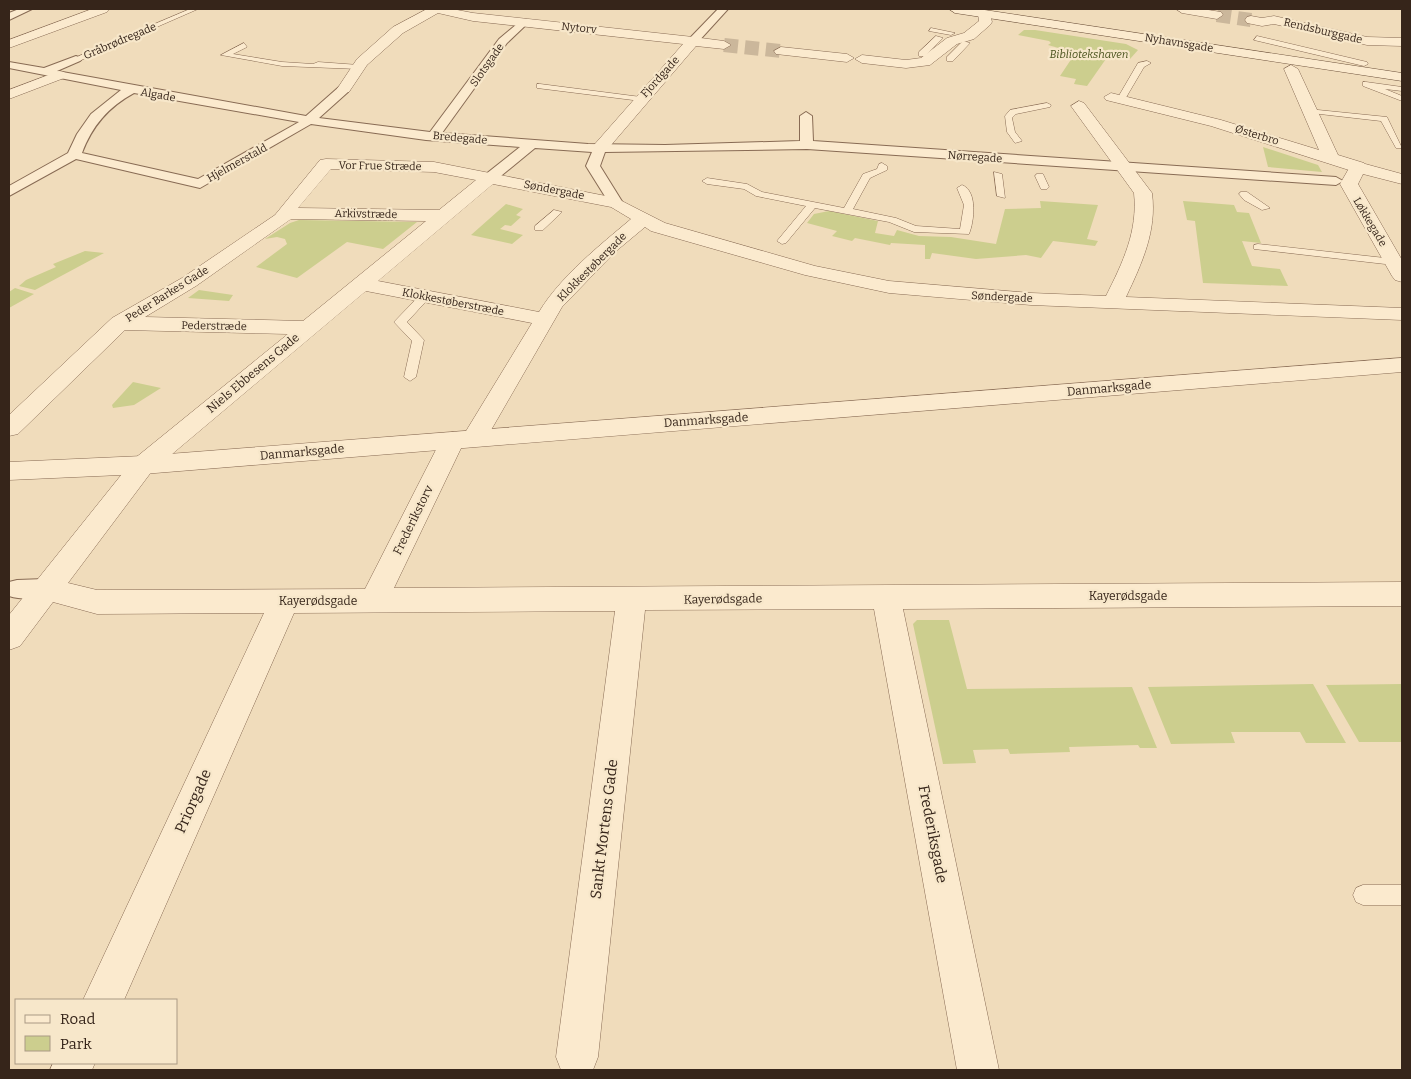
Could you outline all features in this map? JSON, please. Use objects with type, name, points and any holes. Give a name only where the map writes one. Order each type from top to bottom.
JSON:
[{"type":"street","points":[[9,16],[27,9]]},
{"type":"street","points":[[9,44],[102,9]]},
{"type":"street","points":[[344,89],[359,67],[398,30],[435,9]]},
{"type":"street","name":"Nytorv","points":[[435,9],[473,17],[724,45]]},
{"type":"street","name":"Fjordgade","points":[[607,148],[639,102],[723,9]]},
{"type":"street","name":"Nyhavnsgade","points":[[955,9],[986,10],[1402,70]]},
{"type":"street","points":[[1182,9],[1217,15]]},
{"type":"street","points":[[862,60],[879,58],[932,58],[943,36],[967,18],[986,10],[986,22],[968,40],[943,36]]},
{"type":"street","name":"Nyhavnsgade","points":[[986,10],[1402,77]]},
{"type":"street","name":"Slotsgade","points":[[436,132],[472,86],[503,41],[524,22],[540,12]]},
{"type":"street","name":"Rendsburggade","points":[[1264,24],[1367,41],[1402,42]]},
{"type":"street","points":[[781,51],[847,58]]},
{"type":"street","name":"Gråbrødregade","points":[[52,74],[76,59]]},
{"type":"street","name":"Algade","points":[[9,64],[130,90],[307,120]]},
{"type":"street","points":[[1291,69],[1331,159]]},
{"type":"street","points":[[9,95],[52,74]]},
{"type":"street","name":"Hjelmerstald","points":[[74,156],[200,184],[302,126],[344,89]]},
{"type":"street","points":[[9,192],[74,156],[82,135],[102,107],[130,90]]},
{"type":"street","name":"Østerbro","points":[[1116,98],[1216,123],[1358,168],[1402,179]]},
{"type":"street","points":[[1075,106],[1143,193],[1146,209],[1145,222],[1136,253],[1114,301]]},
{"type":"street","points":[[806,116],[807,145]]},
{"type":"street","name":"Bredegade","points":[[307,120],[426,136],[607,148]]},
{"type":"street","name":"Niels Ebbesens Gade","points":[[9,637],[45,588],[143,465],[532,144]]},
{"type":"street","name":"Nørregade","points":[[607,148],[665,149],[807,145],[1023,157],[1336,181]]},
{"type":"street","name":"Søndergade","points":[[607,148],[593,166],[616,203]]},
{"type":"street","name":"Vor Frue Stræde","points":[[326,164],[434,167],[491,177]]},
{"type":"street","name":"Peder Barkes Gade","points":[[9,428],[120,323],[196,277],[274,225],[326,164]]},
{"type":"street","name":"Løkkegade","points":[[1358,168],[1349,184],[1350,188],[1398,269]]},
{"type":"street","name":"Søndergade","points":[[491,177],[572,196],[616,203],[658,227],[771,254],[850,280],[889,287],[1002,297],[1402,314]]},
{"type":"street","name":"Arkivstræde","points":[[286,213],[445,216]]},
{"type":"street","name":"Klokkestøbergade","points":[[464,439],[483,420],[554,304],[608,248],[644,218]]},
{"type":"street","name":"Klokkestøberstræde","points":[[362,284],[544,319]]},
{"type":"street","name":"Pederstræde","points":[[120,323],[308,328]]},
{"type":"street","name":"Danmarksgade","points":[[9,471],[143,465],[1402,365]]},
{"type":"street","name":"Frederikstorv","points":[[373,602],[464,439]]},
{"type":"street","points":[[17,589],[45,588]]},
{"type":"street","name":"Kayerødsgade","points":[[45,588],[97,602],[373,602],[1402,594]]},
{"type":"street","name":"Frederiksgade","points":[[886,598],[978,1070]]},
{"type":"street","name":"Sankt Mortens Gade","points":[[577,1058],[631,600]]},
{"type":"street","name":"Priorgade","points":[[102,999],[284,601]]},
{"type":"lane","name":"Gråbrødregade","points":[[76,59],[195,9]]},
{"type":"lane","points":[[1264,24],[1364,64]]},
{"type":"lane","points":[[950,59],[968,40]]},
{"type":"lane","points":[[244,45],[224,54],[282,64],[359,67]]},
{"type":"lane","points":[[1116,98],[1141,65],[1147,62]]},
{"type":"lane","points":[[1402,89],[1366,84],[1402,99]]},
{"type":"lane","points":[[538,90],[639,102]]},
{"type":"lane","points":[[1018,141],[1011,132],[1008,118],[1013,112],[1047,105]]},
{"type":"lane","points":[[1311,111],[1384,119],[1399,146]]},
{"type":"lane","points":[[847,211],[866,176],[882,170],[882,166]]},
{"type":"lane","points":[[997,174],[1002,196]]},
{"type":"lane","points":[[1040,176],[1044,187]]},
{"type":"lane","points":[[707,181],[747,187],[759,194],[892,220],[914,229],[965,232],[968,204],[962,188]]},
{"type":"lane","points":[[1244,194],[1247,198],[1265,208]]},
{"type":"lane","points":[[782,241],[813,204]]},
{"type":"lane","points":[[892,220],[898,208]]},
{"type":"lane","points":[[539,228],[557,212]]},
{"type":"lane","points":[[1258,247],[1398,269]]},
{"type":"lane","points":[[410,378],[418,340],[400,322],[425,296]]},
{"type":"lane","points":[[1363,895],[1402,895]]},
{"type":"green space","name":"Bibliotekshaven","points":[[1024,30],[1126,44],[1138,50],[1130,59],[1108,56],[1087,86],[1074,84],[1076,79],[1060,76],[1072,58],[1059,56],[1062,49],[1048,45],[1051,43],[1049,41],[1018,35]]},
{"type":"green space","points":[[1263,147],[1318,165],[1322,172],[1268,167]]},
{"type":"green space","points":[[1040,201],[1098,205],[1087,239],[1098,241],[1095,246],[1053,241],[1041,258],[1026,255],[976,259],[932,253],[930,259],[925,259],[925,245],[891,243],[890,245],[855,238],[852,241],[832,236],[837,231],[807,223],[814,214],[829,211],[878,221],[875,233],[894,236],[897,230],[919,236],[951,237],[996,244],[1005,209],[1041,208]]},
{"type":"green space","points":[[1183,201],[1234,205],[1237,212],[1249,213],[1261,243],[1242,241],[1252,266],[1280,269],[1288,286],[1203,283],[1195,221],[1187,220]]},
{"type":"green space","points":[[506,204],[523,209],[516,215],[521,217],[511,226],[505,225],[500,229],[523,235],[512,244],[471,235]]},
{"type":"green space","points":[[299,220],[417,222],[383,249],[347,242],[297,278],[256,267],[287,244],[285,239],[277,237],[265,239],[290,223]]},
{"type":"green space","points":[[85,251],[104,253],[35,290],[19,286],[26,280],[56,267],[53,264]]},
{"type":"green space","points":[[15,288],[34,294],[9,308],[9,292]]},
{"type":"green space","points":[[199,290],[233,295],[229,301],[188,298]]},
{"type":"green space","points":[[133,382],[161,388],[134,405],[113,408],[112,405]]},
{"type":"green space","points":[[917,620],[949,620],[967,689],[1132,687],[1157,748],[1140,748],[1138,745],[1069,747],[1070,752],[1010,754],[1008,749],[973,750],[976,763],[943,764],[913,624]]},
{"type":"green space","points":[[1313,684],[1346,743],[1306,743],[1300,732],[1231,732],[1235,743],[1171,744],[1148,687]]},
{"type":"green space","points":[[1402,684],[1402,742],[1359,742],[1326,685]]},
{"type":"tunnel","points":[[1217,15],[1251,20]]},
{"type":"tunnel","points":[[724,45],[781,51]]}]
